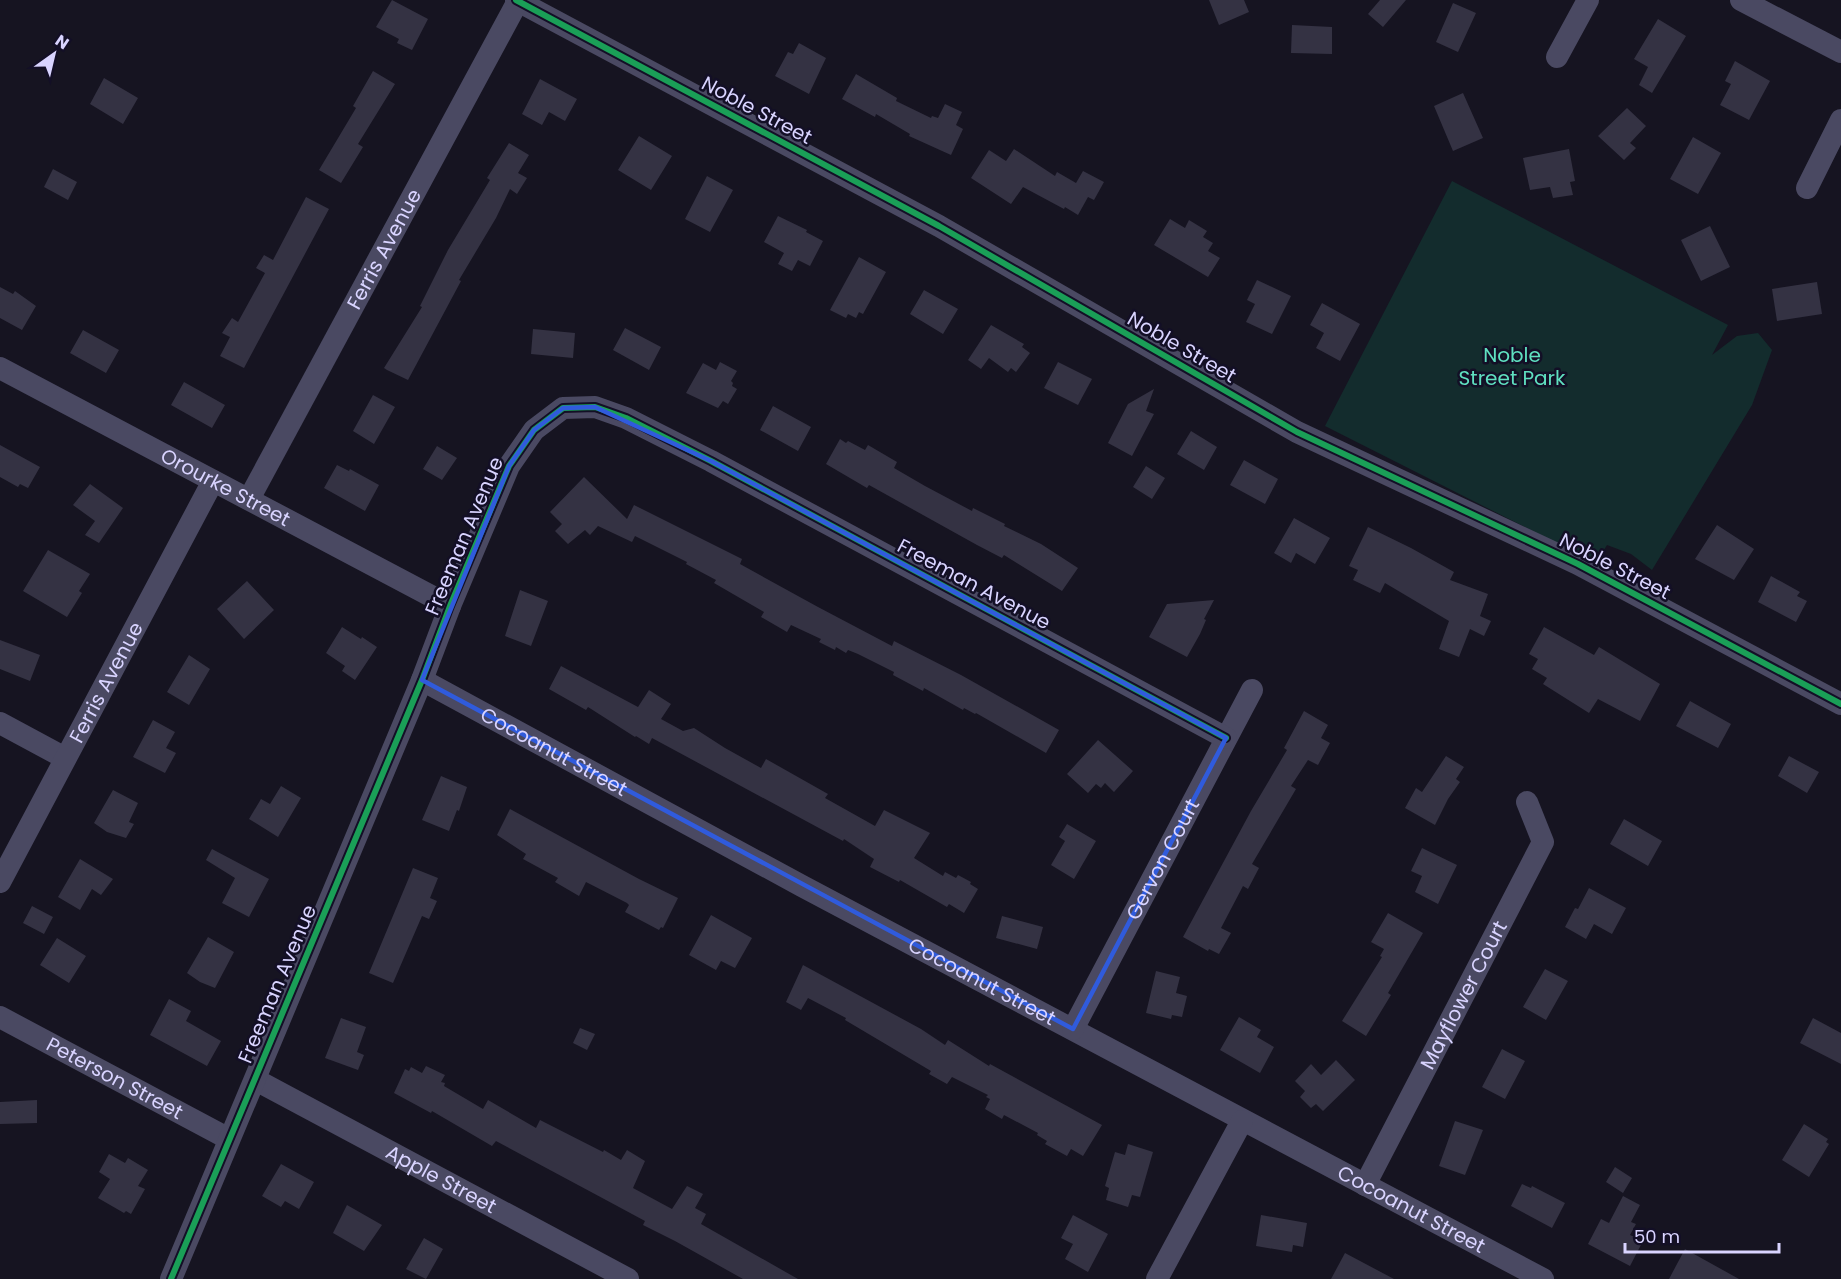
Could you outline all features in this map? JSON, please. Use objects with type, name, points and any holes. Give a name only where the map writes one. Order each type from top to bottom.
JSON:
[{"type":"street","name":"Ferris Avenue","points":[[249,499],[517,0]]},
{"type":"street","name":"Noble Street","points":[[517,0],[939,226],[1297,432],[1578,564],[1841,704]]},
{"type":"street","points":[[1557,57],[1588,0]]},
{"type":"street","points":[[1741,0],[1841,52]]},
{"type":"street","points":[[1807,188],[1841,120]]},
{"type":"street","name":"Orourke Street","points":[[0,368],[450,606]]},
{"type":"street","name":"Freeman Avenue","points":[[171,1279],[256,1080],[509,466],[534,430],[563,408],[595,407],[626,418],[711,461],[1226,738]]},
{"type":"street","name":"Ferris Avenue","points":[[0,882],[213,481]]},
{"type":"street","name":"Cocoanut Street","points":[[422,680],[802,886],[1543,1279]]},
{"type":"street","name":"Gervon Court","points":[[1073,1029],[1252,690]]},
{"type":"street","points":[[0,723],[66,758]]},
{"type":"street","name":"Mayflower Court","points":[[1365,1185],[1543,842],[1527,802]]},
{"type":"street","name":"Peterson Street","points":[[0,1017],[229,1139]]},
{"type":"street","name":"Apple Street","points":[[256,1080],[628,1279]]},
{"type":"street","points":[[1157,1279],[1242,1120]]},
{"type":"highlighted area","points":[[595,407],[711,461],[1226,738],[1073,1029],[422,680],[509,466],[534,430],[563,408]]},
{"type":"green space","name":"Noble Street Park","points":[[1452,181],[1728,325],[1712,355],[1737,336],[1758,333],[1772,350],[1752,405],[1652,570],[1631,554],[1607,545],[1596,563],[1325,426]]},
{"type":"building","points":[[392,0],[428,19],[412,50],[397,43],[399,39],[376,27]]},
{"type":"building","points":[[1209,0],[1244,0],[1249,12],[1219,25]]},
{"type":"building","points":[[1380,0],[1406,0],[1383,27],[1368,14]]},
{"type":"building","points":[[1453,3],[1476,13],[1458,52],[1436,42]]},
{"type":"building","points":[[1658,19],[1686,36],[1652,93],[1639,85],[1648,67],[1634,59]]},
{"type":"building","points":[[1292,25],[1332,27],[1332,54],[1291,53]]},
{"type":"building","points":[[799,43],[826,58],[809,94],[775,76],[788,52],[793,54]]},
{"type":"building","points":[[1735,61],[1770,81],[1749,120],[1720,105],[1731,84],[1725,81]]},
{"type":"building","points":[[373,71],[395,84],[358,144],[363,147],[341,183],[319,170],[356,108],[353,106]]},
{"type":"building","points":[[856,74],[897,98],[896,101],[931,118],[932,116],[938,118],[945,104],[962,112],[956,125],[963,129],[951,155],[909,136],[910,134],[876,114],[875,117],[842,99]]},
{"type":"building","points":[[104,78],[138,98],[123,124],[90,104]]},
{"type":"building","points":[[540,79],[577,99],[565,121],[549,112],[542,125],[522,114]]},
{"type":"building","points":[[1463,93],[1483,138],[1453,151],[1434,106]]},
{"type":"building","points":[[1627,108],[1646,126],[1630,143],[1636,148],[1624,160],[1598,136]]},
{"type":"building","points":[[639,136],[672,156],[651,190],[618,170]]},
{"type":"building","points":[[1693,137],[1721,153],[1698,194],[1670,179]]},
{"type":"building","points":[[509,143],[529,155],[518,173],[527,178],[517,194],[510,189],[496,218],[459,280],[461,281],[408,380],[387,370],[384,368],[422,307],[420,306],[448,250],[490,180],[487,178]]},
{"type":"building","points":[[1014,149],[1055,176],[1057,172],[1076,183],[1083,171],[1104,182],[1094,200],[1088,197],[1078,215],[1023,187],[1011,204],[971,178],[989,150],[1006,161]]},
{"type":"building","points":[[1569,149],[1575,181],[1570,182],[1573,195],[1553,198],[1550,187],[1530,190],[1523,158]]},
{"type":"building","points":[[53,169],[77,182],[68,200],[44,187]]},
{"type":"building","points":[[707,176],[733,190],[710,232],[685,219]]},
{"type":"building","points":[[306,197],[329,209],[244,368],[220,356],[230,337],[222,333],[232,318],[238,322],[265,273],[256,268],[264,255],[273,260]]},
{"type":"building","points":[[778,216],[807,230],[806,232],[823,241],[810,266],[798,260],[792,271],[778,264],[784,253],[764,242]]},
{"type":"building","points":[[1170,219],[1185,228],[1189,220],[1207,231],[1203,237],[1213,243],[1208,251],[1220,258],[1208,277],[1154,245]]},
{"type":"building","points":[[1710,226],[1730,267],[1701,281],[1681,240]]},
{"type":"building","points":[[859,257],[886,272],[863,314],[859,312],[856,318],[848,314],[846,318],[830,310]]},
{"type":"building","points":[[1257,280],[1291,296],[1272,334],[1246,322],[1255,304],[1247,300]]},
{"type":"building","points":[[1817,282],[1822,314],[1777,321],[1772,289]]},
{"type":"building","points":[[0,287],[13,294],[15,291],[36,306],[22,330],[0,318]]},
{"type":"building","points":[[924,290],[958,309],[943,334],[910,314]]},
{"type":"building","points":[[1322,303],[1360,324],[1340,361],[1316,348],[1324,333],[1310,325]]},
{"type":"building","points":[[991,325],[1024,344],[1022,347],[1030,353],[1016,372],[1011,368],[1008,372],[989,358],[981,369],[968,360]]},
{"type":"building","points":[[625,328],[661,347],[649,370],[613,350]]},
{"type":"building","points":[[533,329],[575,333],[573,358],[531,354]]},
{"type":"building","points":[[83,330],[119,350],[106,373],[70,353]]},
{"type":"building","points":[[720,362],[737,371],[731,381],[732,386],[737,389],[728,404],[723,401],[718,408],[686,393],[703,363],[716,370]]},
{"type":"building","points":[[1058,362],[1092,379],[1078,405],[1044,388]]},
{"type":"building","points":[[184,382],[225,405],[212,428],[171,405]]},
{"type":"building","points":[[1154,389],[1146,411],[1154,414],[1132,456],[1108,443],[1128,404]]},
{"type":"building","points":[[373,395],[395,407],[374,444],[353,431]]},
{"type":"building","points":[[773,406],[811,427],[798,451],[760,430]]},
{"type":"building","points":[[1191,431],[1217,447],[1204,470],[1177,454]]},
{"type":"building","points":[[840,439],[865,450],[868,445],[897,462],[894,468],[972,511],[973,508],[1005,524],[1004,526],[1041,544],[1078,568],[1062,591],[1004,555],[1002,558],[869,485],[867,488],[826,464]]},
{"type":"building","points":[[0,445],[40,467],[28,488],[20,484],[18,487],[0,477]]},
{"type":"building","points":[[437,446],[457,458],[442,480],[423,469]]},
{"type":"building","points":[[1244,460],[1278,479],[1265,504],[1230,485]]},
{"type":"building","points":[[337,465],[349,471],[350,469],[379,485],[365,511],[324,488]]},
{"type":"building","points":[[1146,466],[1165,478],[1152,499],[1133,487]]},
{"type":"building","points":[[584,477],[627,519],[634,505],[742,559],[740,564],[818,607],[892,646],[894,641],[961,675],[1059,730],[1046,753],[976,713],[964,708],[963,710],[924,688],[923,691],[893,675],[894,672],[858,654],[848,650],[846,653],[836,647],[835,650],[819,642],[821,639],[791,625],[787,632],[761,617],[764,612],[714,583],[716,580],[686,564],[687,562],[635,536],[632,542],[598,526],[590,535],[585,530],[568,544],[555,531],[562,524],[550,512]]},
{"type":"building","points":[[90,484],[123,508],[99,543],[85,535],[95,521],[73,505]]},
{"type":"building","points":[[1294,518],[1330,538],[1315,564],[1296,553],[1291,563],[1274,553]]},
{"type":"building","points":[[1717,525],[1754,549],[1734,580],[1695,559]]},
{"type":"building","points":[[1368,527],[1454,572],[1450,580],[1488,594],[1480,616],[1491,621],[1484,636],[1470,629],[1459,657],[1439,649],[1449,621],[1385,583],[1380,593],[1353,580],[1358,570],[1349,566]]},
{"type":"building","points":[[48,550],[90,574],[79,591],[82,593],[67,617],[23,591]]},
{"type":"building","points":[[1771,576],[1800,592],[1797,596],[1807,601],[1796,622],[1758,602]]},
{"type":"building","points":[[247,581],[274,610],[244,639],[217,609]]},
{"type":"building","points":[[520,590],[548,601],[531,646],[505,636]]},
{"type":"building","points":[[1214,600],[1204,619],[1206,620],[1200,634],[1187,657],[1149,637],[1167,604]]},
{"type":"building","points":[[342,627],[377,647],[355,680],[342,671],[345,666],[326,653]]},
{"type":"building","points":[[1544,627],[1594,655],[1599,647],[1660,684],[1640,721],[1598,699],[1589,713],[1543,684],[1547,678],[1532,669],[1538,659],[1529,654]]},
{"type":"building","points":[[0,640],[40,655],[30,681],[0,669]]},
{"type":"building","points":[[189,655],[210,669],[189,705],[167,692]]},
{"type":"building","points":[[561,666],[638,707],[649,690],[671,704],[661,719],[683,731],[694,728],[761,768],[766,759],[828,794],[825,798],[875,826],[884,810],[930,833],[914,858],[943,876],[945,872],[956,878],[958,875],[978,889],[964,913],[949,904],[947,907],[900,880],[899,882],[870,867],[874,859],[844,839],[843,841],[652,738],[649,744],[635,737],[588,707],[586,710],[549,689]]},
{"type":"building","points":[[1690,701],[1731,724],[1718,748],[1676,726]]},
{"type":"building","points":[[1304,711],[1328,725],[1321,738],[1330,743],[1318,765],[1308,760],[1291,786],[1296,789],[1252,864],[1259,868],[1248,889],[1243,886],[1221,928],[1231,933],[1219,954],[1209,949],[1208,951],[1183,937],[1251,811],[1287,750],[1284,748]]},
{"type":"building","points":[[153,720],[175,732],[166,748],[176,753],[165,773],[133,757]]},
{"type":"building","points":[[1098,740],[1133,771],[1114,792],[1105,783],[1101,788],[1096,784],[1088,793],[1067,774]]},
{"type":"building","points":[[1446,756],[1464,767],[1456,779],[1460,782],[1448,799],[1435,825],[1405,808],[1416,788],[1422,792]]},
{"type":"building","points":[[1789,756],[1819,772],[1807,793],[1778,776]]},
{"type":"building","points":[[441,776],[467,787],[449,831],[422,820]]},
{"type":"building","points":[[281,786],[301,798],[278,837],[249,819],[261,799],[270,804]]},
{"type":"building","points":[[113,790],[138,803],[129,822],[134,824],[126,838],[107,832],[94,823]]},
{"type":"building","points":[[510,809],[678,898],[663,928],[659,930],[625,912],[629,905],[627,903],[586,882],[579,896],[555,882],[558,878],[523,859],[526,854],[497,835]]},
{"type":"building","points":[[1624,819],[1662,841],[1648,866],[1610,844]]},
{"type":"building","points":[[1067,824],[1096,841],[1074,879],[1051,865],[1065,841],[1059,837]]},
{"type":"building","points":[[1422,848],[1457,865],[1438,904],[1415,892],[1422,876],[1411,871]]},
{"type":"building","points":[[212,849],[269,879],[249,917],[222,903],[235,878],[206,860]]},
{"type":"building","points":[[80,859],[113,879],[101,895],[92,889],[80,910],[58,897]]},
{"type":"building","points":[[413,868],[438,878],[430,898],[437,901],[429,919],[422,916],[393,983],[369,973]]},
{"type":"building","points":[[1589,888],[1626,908],[1612,934],[1594,924],[1586,939],[1565,927]]},
{"type":"building","points":[[32,906],[53,917],[44,934],[23,923]]},
{"type":"building","points":[[1388,913],[1423,933],[1388,993],[1391,995],[1366,1036],[1342,1021],[1382,957],[1380,956],[1384,949],[1371,942]]},
{"type":"building","points":[[711,915],[752,938],[735,968],[721,961],[716,970],[689,955]]},
{"type":"building","points":[[1002,916],[1043,927],[1037,949],[996,938]]},
{"type":"building","points":[[208,937],[234,952],[215,988],[187,973]]},
{"type":"building","points":[[57,938],[86,956],[69,983],[40,965]]},
{"type":"building","points":[[803,965],[921,1029],[945,1045],[948,1040],[989,1066],[990,1064],[1102,1125],[1083,1156],[1071,1149],[1067,1156],[1045,1144],[1047,1141],[1037,1135],[1038,1133],[1004,1115],[1002,1119],[985,1109],[990,1099],[986,1097],[988,1095],[952,1077],[947,1084],[929,1074],[931,1071],[845,1020],[846,1018],[808,998],[801,1010],[786,1002]]},
{"type":"building","points":[[1545,969],[1568,981],[1546,1020],[1523,1007]]},
{"type":"building","points":[[1156,971],[1180,977],[1176,993],[1187,996],[1182,1017],[1172,1015],[1171,1019],[1146,1013]]},
{"type":"building","points":[[169,999],[191,1011],[186,1021],[221,1041],[207,1066],[150,1035]]},
{"type":"building","points":[[1239,1017],[1261,1030],[1257,1037],[1274,1047],[1260,1073],[1220,1050]]},
{"type":"building","points":[[341,1018],[366,1027],[357,1052],[364,1055],[358,1070],[325,1058]]},
{"type":"building","points":[[1813,1018],[1841,1033],[1841,1064],[1800,1043]]},
{"type":"building","points":[[580,1028],[595,1034],[587,1050],[573,1043]]},
{"type":"building","points":[[1502,1049],[1525,1061],[1505,1099],[1482,1087]]},
{"type":"building","points":[[1336,1060],[1355,1080],[1323,1111],[1316,1104],[1311,1108],[1300,1097],[1305,1091],[1295,1081],[1311,1064],[1321,1075]]},
{"type":"building","points":[[426,1066],[445,1075],[441,1082],[445,1083],[444,1086],[483,1109],[488,1100],[536,1128],[540,1120],[621,1160],[627,1150],[645,1161],[633,1188],[672,1209],[687,1186],[703,1194],[695,1208],[706,1214],[701,1224],[798,1279],[743,1279],[643,1225],[645,1221],[496,1141],[492,1146],[432,1111],[431,1113],[394,1093],[405,1069],[409,1071],[411,1067],[422,1073]]},
{"type":"building","points":[[37,1100],[37,1123],[0,1124],[0,1102]]},
{"type":"building","points":[[1455,1121],[1483,1130],[1465,1175],[1439,1166]]},
{"type":"building","points":[[1804,1124],[1828,1139],[1826,1142],[1829,1144],[1809,1177],[1782,1160]]},
{"type":"building","points":[[1128,1144],[1153,1152],[1140,1197],[1132,1195],[1128,1207],[1106,1200],[1109,1188],[1105,1186],[1115,1152],[1125,1155]]},
{"type":"building","points":[[109,1154],[125,1163],[128,1158],[148,1170],[138,1186],[145,1189],[131,1214],[126,1211],[124,1213],[98,1198],[110,1179],[99,1172]]},
{"type":"building","points":[[281,1164],[314,1182],[299,1209],[285,1201],[281,1207],[262,1196]]},
{"type":"building","points":[[1615,1167],[1632,1178],[1623,1193],[1606,1182]]},
{"type":"building","points":[[1522,1184],[1531,1188],[1532,1186],[1565,1203],[1552,1228],[1511,1206]]},
{"type":"building","points":[[1623,1196],[1640,1205],[1631,1222],[1636,1224],[1630,1235],[1643,1241],[1630,1266],[1588,1244],[1601,1219],[1609,1223]]},
{"type":"building","points":[[347,1205],[382,1225],[364,1251],[333,1233]]},
{"type":"building","points":[[1073,1215],[1108,1234],[1088,1272],[1065,1259],[1073,1244],[1061,1238]]},
{"type":"building","points":[[1261,1215],[1307,1223],[1303,1247],[1293,1245],[1292,1252],[1256,1246]]},
{"type":"building","points":[[424,1238],[443,1249],[426,1279],[406,1269]]},
{"type":"building","points":[[1685,1249],[1739,1279],[1669,1279]]},
{"type":"building","points":[[1345,1253],[1394,1279],[1331,1279]]},
{"type":"cycle path","points":[[516,0],[939,226],[1297,432],[1578,564],[1841,704]]},
{"type":"cycle path","points":[[171,1279],[422,680],[450,606],[509,466],[534,430],[563,408],[595,407],[626,418],[711,461],[1226,738]]}]
